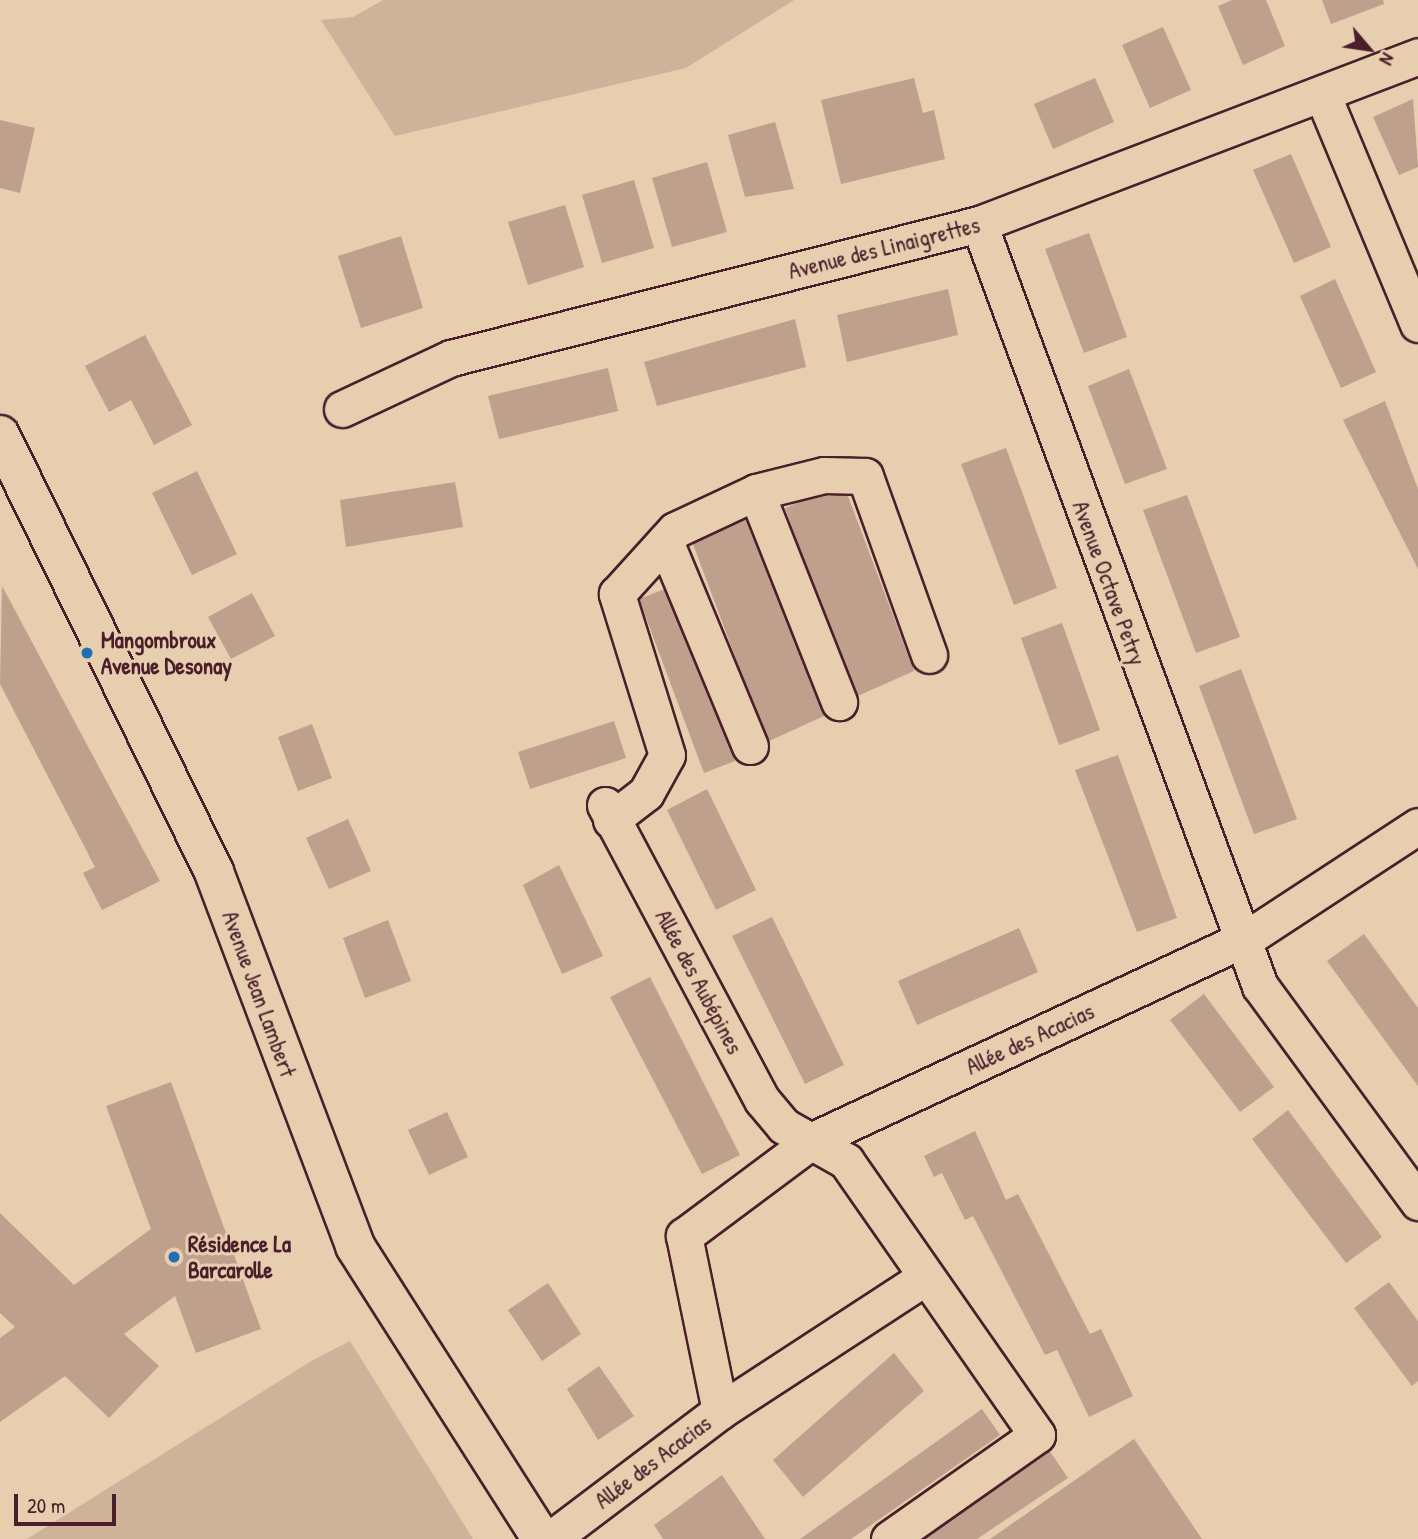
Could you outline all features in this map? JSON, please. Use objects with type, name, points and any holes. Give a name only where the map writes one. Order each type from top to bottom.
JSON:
[{"type":"main road","name":"Avenue Jean Lambert","points":[[0,435],[214,872],[355,1246],[542,1539]]},
{"type":"street","name":"Avenue des Linaigrettes","points":[[342,408],[451,358],[979,224],[1323,96],[1418,56]]},
{"type":"street","points":[[1323,96],[1418,324]]},
{"type":"street","name":"Avenue Octave Petry","points":[[979,224],[1149,694],[1247,938],[1260,986],[1418,1202]]},
{"type":"street","points":[[750,746],[664,541],[675,530],[756,492],[824,475],[865,477],[929,654]]},
{"type":"street","points":[[756,492],[839,702]]},
{"type":"street","name":"Allée des Aubépines","points":[[664,541],[617,594],[667,755],[646,793],[608,812],[762,1100],[784,1126],[813,1139]]},
{"type":"street","points":[[1247,938],[1418,826]]},
{"type":"street","name":"Allée des Acacias","points":[[720,1411],[684,1236],[813,1139],[1247,938]]},
{"type":"street","points":[[813,1139],[846,1161],[924,1278],[1037,1435],[889,1539]]},
{"type":"street","name":"Allée des Acacias","points":[[551,1539],[720,1411],[924,1278]]},
{"type":"shaded area","points":[[383,0],[794,0],[686,68],[395,136],[321,20],[353,17]]},
{"type":"shaded area","points":[[350,1341],[473,1539],[27,1539],[313,1360]]},
{"type":"building","points":[[1232,0],[1266,0],[1285,46],[1243,65],[1218,6]]},
{"type":"building","points":[[1322,0],[1383,0],[1384,4],[1331,24]]},
{"type":"building","points":[[1163,27],[1191,90],[1150,108],[1122,45]]},
{"type":"building","points":[[914,78],[923,113],[934,110],[945,159],[841,184],[821,100]]},
{"type":"building","points":[[1095,78],[1114,122],[1053,149],[1034,104]]},
{"type":"building","points":[[1413,99],[1418,167],[1399,175],[1373,117]]},
{"type":"building","points":[[0,120],[35,128],[20,193],[0,188]]},
{"type":"building","points":[[775,122],[794,189],[745,197],[728,135]]},
{"type":"building","points":[[1291,154],[1331,247],[1294,263],[1253,170]]},
{"type":"building","points":[[707,162],[727,232],[672,247],[652,178]]},
{"type":"building","points":[[634,180],[654,248],[602,263],[582,195]]},
{"type":"building","points":[[565,205],[584,267],[528,285],[508,222]]},
{"type":"building","points":[[1089,233],[1127,337],[1084,353],[1045,249]]},
{"type":"building","points":[[401,236],[423,308],[361,328],[338,256]]},
{"type":"building","points":[[1335,279],[1376,372],[1341,388],[1300,296]]},
{"type":"building","points":[[948,289],[958,335],[847,362],[837,315]]},
{"type":"building","points":[[795,319],[806,367],[657,406],[644,362]]},
{"type":"building","points":[[145,335],[192,425],[154,445],[131,400],[109,412],[85,366]]},
{"type":"building","points":[[608,368],[618,411],[499,439],[488,396]]},
{"type":"building","points":[[1129,369],[1167,469],[1125,484],[1088,386]]},
{"type":"building","points":[[1385,401],[1418,489],[1418,569],[1343,420]]},
{"type":"building","points":[[1006,448],[1057,588],[1014,605],[961,464]]},
{"type":"building","points":[[197,471],[237,554],[192,575],[152,493]]},
{"type":"building","points":[[455,482],[463,527],[346,547],[340,500]]},
{"type":"building","points":[[843,483],[914,671],[853,698],[785,508]]},
{"type":"building","points":[[1187,495],[1240,637],[1196,653],[1143,510]]},
{"type":"building","points":[[750,512],[824,716],[767,742],[690,536]]},
{"type":"building","points":[[2,586],[160,881],[102,910],[83,873],[95,867],[0,684]]},
{"type":"building","points":[[670,587],[735,761],[704,773],[639,599]]},
{"type":"building","points":[[252,593],[275,636],[231,659],[208,617]]},
{"type":"building","points":[[1062,623],[1100,730],[1059,745],[1021,638]]},
{"type":"building","points":[[1241,669],[1297,819],[1254,834],[1199,686]]},
{"type":"building","points":[[614,721],[626,758],[530,789],[518,752]]},
{"type":"building","points":[[312,724],[332,778],[298,791],[278,737]]},
{"type":"building","points":[[1118,755],[1177,918],[1137,932],[1075,770]]},
{"type":"building","points":[[707,789],[756,890],[716,910],[667,810]]},
{"type":"building","points":[[348,819],[371,871],[329,889],[306,838]]},
{"type":"building","points":[[559,865],[603,956],[562,974],[523,885]]},
{"type":"building","points":[[772,917],[844,1065],[805,1084],[732,936]]},
{"type":"building","points":[[388,920],[411,981],[365,998],[343,938]]},
{"type":"building","points":[[1019,928],[1038,972],[917,1025],[898,981]]},
{"type":"building","points":[[1364,934],[1418,1008],[1418,1086],[1327,961]]},
{"type":"building","points":[[650,977],[740,1155],[702,1174],[610,997]]},
{"type":"building","points":[[1204,994],[1274,1087],[1240,1112],[1170,1020]]},
{"type":"building","name":"Résidence La Barcarolle","points":[[171,1082],[261,1329],[196,1353],[175,1296],[124,1334],[159,1366],[109,1418],[65,1376],[0,1422],[0,1338],[15,1327],[0,1313],[0,1213],[74,1285],[151,1229],[106,1106]]},
{"type":"building","points":[[1288,1110],[1382,1237],[1346,1263],[1252,1139]]},
{"type":"building","points":[[447,1112],[468,1157],[429,1175],[408,1130]]},
{"type":"building","points":[[975,1131],[1006,1200],[1018,1194],[1090,1334],[1101,1329],[1133,1396],[1089,1417],[1057,1350],[1045,1355],[973,1216],[965,1220],[942,1173],[934,1177],[924,1156]]},
{"type":"building","points":[[1389,1282],[1418,1321],[1418,1381],[1412,1386],[1354,1308]]},
{"type":"building","points":[[548,1283],[581,1334],[542,1361],[508,1310]]},
{"type":"building","points":[[894,1353],[924,1391],[803,1497],[773,1460]]},
{"type":"building","points":[[599,1366],[634,1416],[598,1440],[567,1389]]},
{"type":"building","points":[[982,1409],[1000,1435],[851,1539],[800,1539]]},
{"type":"building","points":[[1134,1439],[1202,1539],[990,1539]]},
{"type":"building","points":[[1049,1450],[1068,1478],[977,1539],[918,1539]]},
{"type":"building","points":[[722,1475],[765,1539],[663,1539],[654,1525]]},
{"type":"place","name":"Mangombroux Avenue Desonay","points":[[87,653]]},
{"type":"place","name":"Résidence La Barcarolle","points":[[174,1257]]}]
